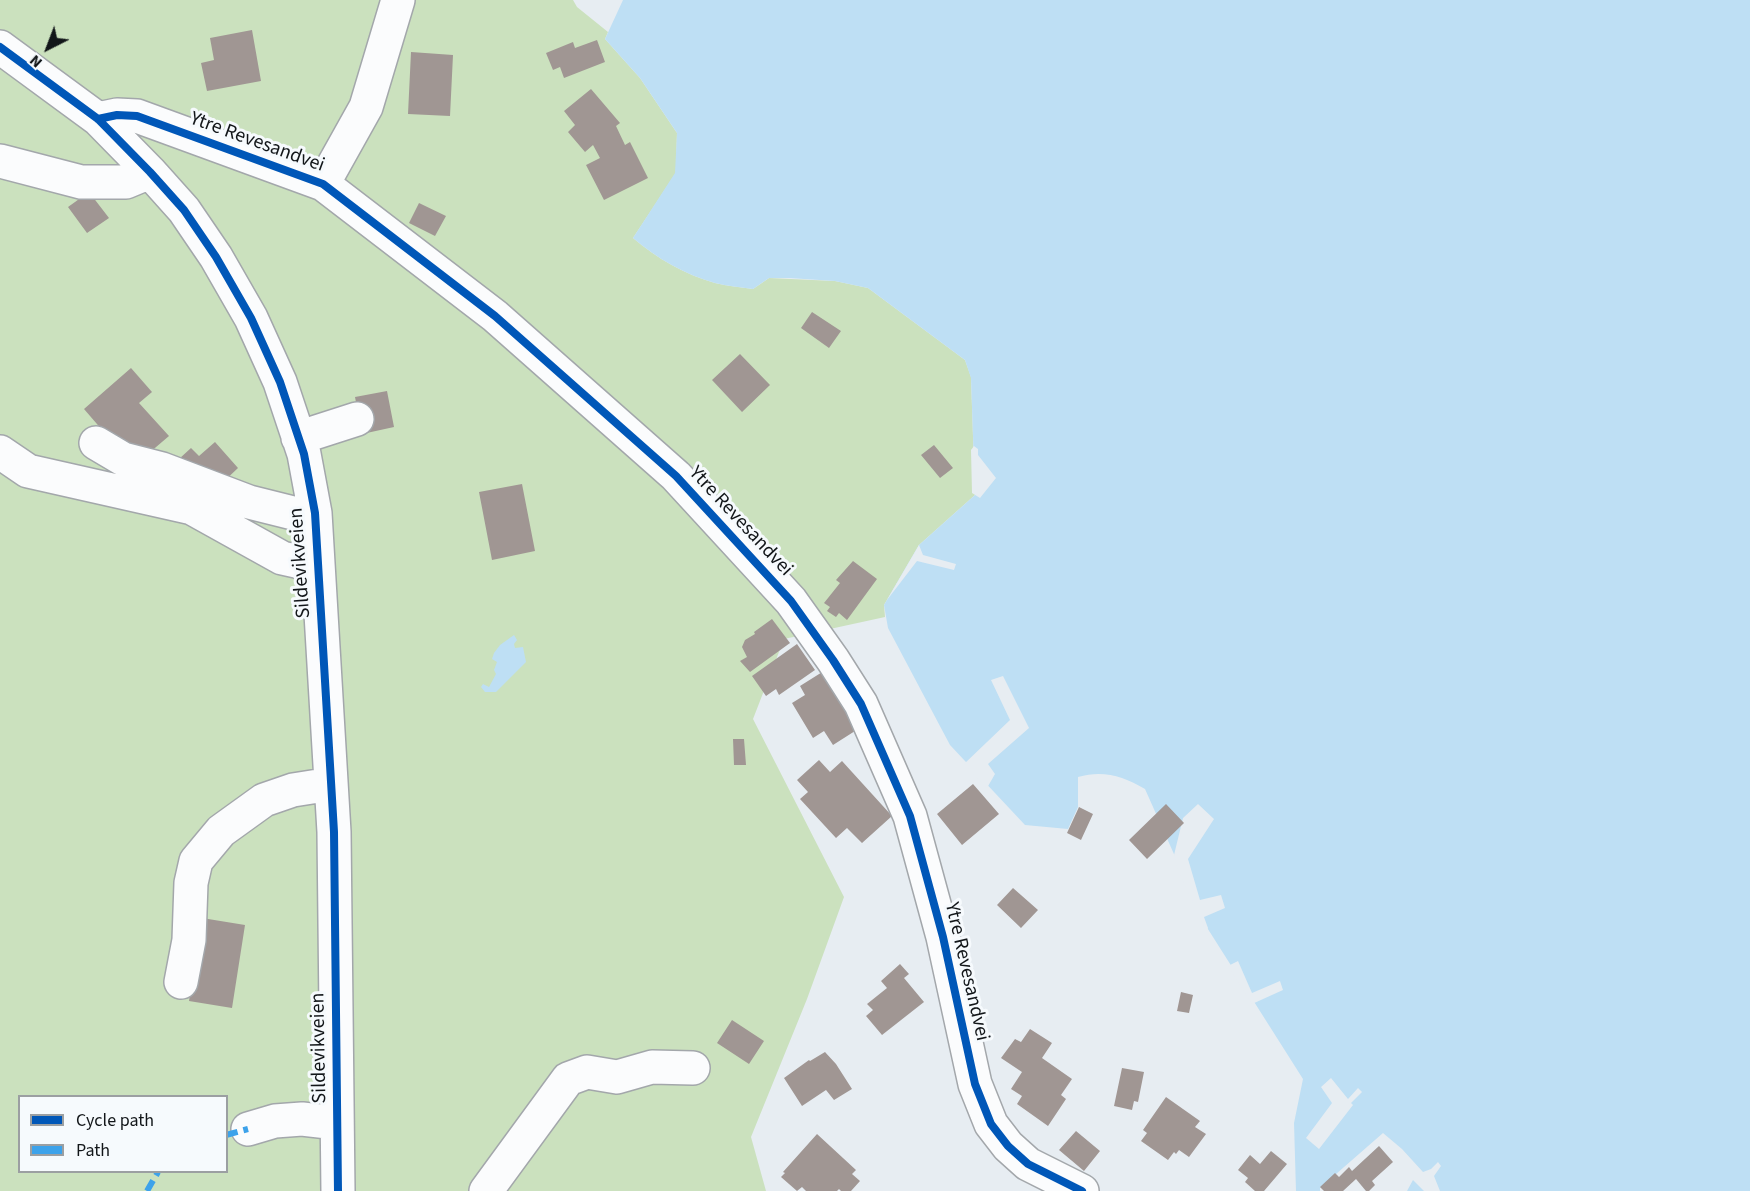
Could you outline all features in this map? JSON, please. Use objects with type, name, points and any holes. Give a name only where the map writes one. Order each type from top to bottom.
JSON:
[{"type":"street","name":"Ytre Revesandvei","points":[[323,184],[366,107],[398,0]]},
{"type":"street","name":"Sildevikveien","points":[[0,47],[98,119],[184,210],[216,257],[251,318],[280,382],[298,438],[315,513],[334,832],[338,1191]]},
{"type":"street","name":"Ytre Revesandvei","points":[[98,119],[117,115],[137,116],[323,184],[495,316],[676,476],[791,601],[861,704],[910,816],[943,937],[975,1084],[991,1124],[1008,1146],[1028,1164],[1082,1191]]},
{"type":"street","points":[[0,161],[81,182],[126,182],[150,172]]},
{"type":"street","points":[[298,438],[357,419]]},
{"type":"street","points":[[96,443],[123,459],[162,469],[249,502],[301,515],[315,513]]},
{"type":"street","name":"Sildevikveien","points":[[0,452],[28,471],[192,508],[282,558],[318,566]]},
{"type":"street","points":[[181,982],[189,940],[191,883],[196,861],[221,831],[264,800],[293,790],[331,784]]},
{"type":"street","points":[[486,1191],[568,1079],[587,1072],[617,1077],[652,1066],[693,1068]]},
{"type":"street","points":[[248,1129],[275,1121],[302,1119],[337,1123]]},
{"type":"green space","points":[[0,0],[573,0],[577,7],[608,32],[605,39],[640,78],[677,133],[676,173],[633,238],[672,265],[704,280],[720,284],[753,289],[769,278],[835,281],[868,288],[965,360],[971,377],[975,495],[919,545],[884,605],[885,617],[784,639],[753,719],[844,897],[807,999],[751,1137],[766,1191],[0,1191]]},
{"type":"water","points":[[623,0],[1750,0],[1750,1191],[1296,1191],[1294,1123],[1303,1079],[1206,926],[1145,789],[1129,781],[1104,774],[1078,777],[1078,807],[1068,829],[1025,825],[950,745],[888,628],[884,605],[919,545],[975,495],[971,378],[965,360],[868,288],[835,281],[789,278],[769,278],[753,289],[720,284],[704,280],[672,265],[633,238],[675,173],[677,133],[640,78],[605,39]]},
{"type":"water","points":[[514,635],[517,640],[514,644],[515,648],[523,647],[526,662],[496,692],[485,692],[481,687],[483,684],[489,687],[496,674],[494,670],[497,662],[492,659],[494,653],[500,645]]},
{"type":"pier","points":[[974,446],[978,449],[978,455],[996,478],[980,498],[972,493],[971,450]]},
{"type":"pier","points":[[919,545],[923,555],[956,564],[954,570],[917,561],[887,600]]},
{"type":"pier","points":[[1003,676],[1029,728],[988,764],[995,774],[987,788],[964,764],[1010,720],[991,680]]},
{"type":"pier","points":[[1198,804],[1214,819],[1188,859],[1200,900],[1221,895],[1225,908],[1204,917],[1208,928],[1206,931],[1178,870],[1174,855],[1183,818]]},
{"type":"pier","points":[[1238,961],[1252,993],[1280,981],[1283,990],[1252,1004],[1228,966]]},
{"type":"pier","points":[[1331,1078],[1348,1099],[1358,1088],[1362,1092],[1351,1103],[1353,1105],[1319,1149],[1306,1138],[1332,1103],[1321,1087]]},
{"type":"pier","points":[[1383,1133],[1402,1149],[1423,1172],[1431,1169],[1438,1162],[1441,1166],[1434,1176],[1440,1191],[1424,1191],[1413,1180],[1407,1191],[1320,1191],[1320,1188]]},
{"type":"building","points":[[252,30],[261,81],[207,91],[201,63],[214,60],[210,38]]},
{"type":"building","points":[[597,40],[605,62],[564,78],[560,67],[553,70],[546,53],[573,42],[575,48]]},
{"type":"building","points":[[411,52],[453,55],[450,116],[408,114]]},
{"type":"building","points":[[591,89],[620,123],[616,126],[625,145],[630,142],[648,178],[604,200],[586,165],[600,158],[593,145],[585,152],[568,132],[575,125],[564,111]]},
{"type":"building","points":[[89,192],[109,218],[87,233],[68,207]]},
{"type":"building","points":[[419,203],[446,216],[435,236],[409,223]]},
{"type":"building","points":[[812,312],[841,331],[829,348],[801,328]]},
{"type":"building","points":[[740,354],[770,385],[742,412],[712,380]]},
{"type":"building","points":[[131,368],[152,392],[139,403],[169,436],[142,459],[122,453],[84,409]]},
{"type":"building","points":[[387,391],[394,427],[362,434],[355,397]]},
{"type":"building","points":[[215,442],[238,468],[220,485],[179,459],[191,448],[199,456]]},
{"type":"building","points":[[934,445],[953,468],[940,478],[921,455]]},
{"type":"building","points":[[522,484],[535,551],[492,560],[479,492]]},
{"type":"building","points":[[853,561],[877,579],[847,620],[839,613],[836,617],[827,611],[830,607],[824,603],[840,583],[836,580]]},
{"type":"building","points":[[772,619],[790,643],[750,672],[740,661],[747,657],[742,647],[745,640]]},
{"type":"building","points":[[797,644],[815,670],[779,695],[776,689],[766,696],[752,676]]},
{"type":"building","points":[[835,664],[866,724],[833,745],[824,731],[813,738],[792,703],[805,695],[800,686]]},
{"type":"building","points":[[733,739],[744,739],[746,765],[734,765]]},
{"type":"building","points":[[819,760],[830,772],[842,761],[892,816],[862,843],[847,828],[836,838],[800,799],[808,792],[797,780]]},
{"type":"building","points":[[973,784],[999,814],[962,845],[937,814]]},
{"type":"building","points":[[1166,804],[1184,823],[1147,859],[1129,840]]},
{"type":"building","points":[[1079,807],[1093,814],[1081,840],[1067,833]]},
{"type":"building","points":[[1013,888],[1038,910],[1021,928],[997,905]]},
{"type":"building","points":[[202,918],[245,925],[232,1008],[189,1001]]},
{"type":"building","points":[[900,964],[909,974],[904,978],[924,1002],[882,1035],[866,1016],[873,1010],[867,1004],[887,988],[881,981]]},
{"type":"building","points":[[1181,992],[1193,995],[1189,1013],[1177,1011]]},
{"type":"building","points":[[732,1020],[764,1041],[749,1064],[717,1043]]},
{"type":"building","points":[[1030,1029],[1052,1043],[1042,1058],[1072,1079],[1061,1095],[1066,1099],[1048,1126],[1017,1104],[1022,1096],[1011,1089],[1022,1072],[1001,1058],[1015,1039],[1021,1042]]},
{"type":"building","points":[[825,1052],[836,1064],[852,1089],[834,1100],[826,1090],[802,1106],[784,1078],[809,1060]]},
{"type":"building","points":[[1122,1068],[1144,1072],[1138,1102],[1134,1101],[1132,1110],[1114,1106]]},
{"type":"building","points":[[1166,1097],[1200,1121],[1195,1127],[1206,1134],[1189,1157],[1179,1150],[1176,1154],[1174,1152],[1168,1160],[1141,1141],[1147,1133],[1143,1130]]},
{"type":"building","points":[[1076,1131],[1100,1151],[1084,1171],[1059,1150]]},
{"type":"building","points":[[817,1134],[856,1170],[852,1174],[860,1181],[851,1191],[839,1189],[837,1191],[806,1191],[802,1187],[797,1191],[781,1177]]},
{"type":"building","points":[[1379,1146],[1393,1162],[1372,1181],[1375,1185],[1369,1191],[1366,1191],[1356,1179],[1343,1191],[1324,1191],[1320,1187],[1335,1173],[1339,1177],[1349,1167],[1352,1171]]},
{"type":"building","points":[[1271,1151],[1287,1164],[1264,1191],[1255,1191],[1245,1182],[1248,1178],[1238,1170],[1250,1155],[1260,1164]]},
{"type":"marked path","points":[[228,1134],[248,1129]]},
{"type":"marked path","points":[[147,1191],[157,1173]]},
{"type":"cycle path","points":[[0,47],[98,119],[184,210],[216,257],[251,318],[280,382],[304,454],[315,513],[334,832],[338,1191]]},
{"type":"cycle path","points":[[98,119],[117,115],[137,116],[323,184],[495,316],[676,476],[791,601],[861,704],[910,816],[943,937],[975,1084],[991,1124],[1008,1146],[1028,1164],[1082,1191]]}]
